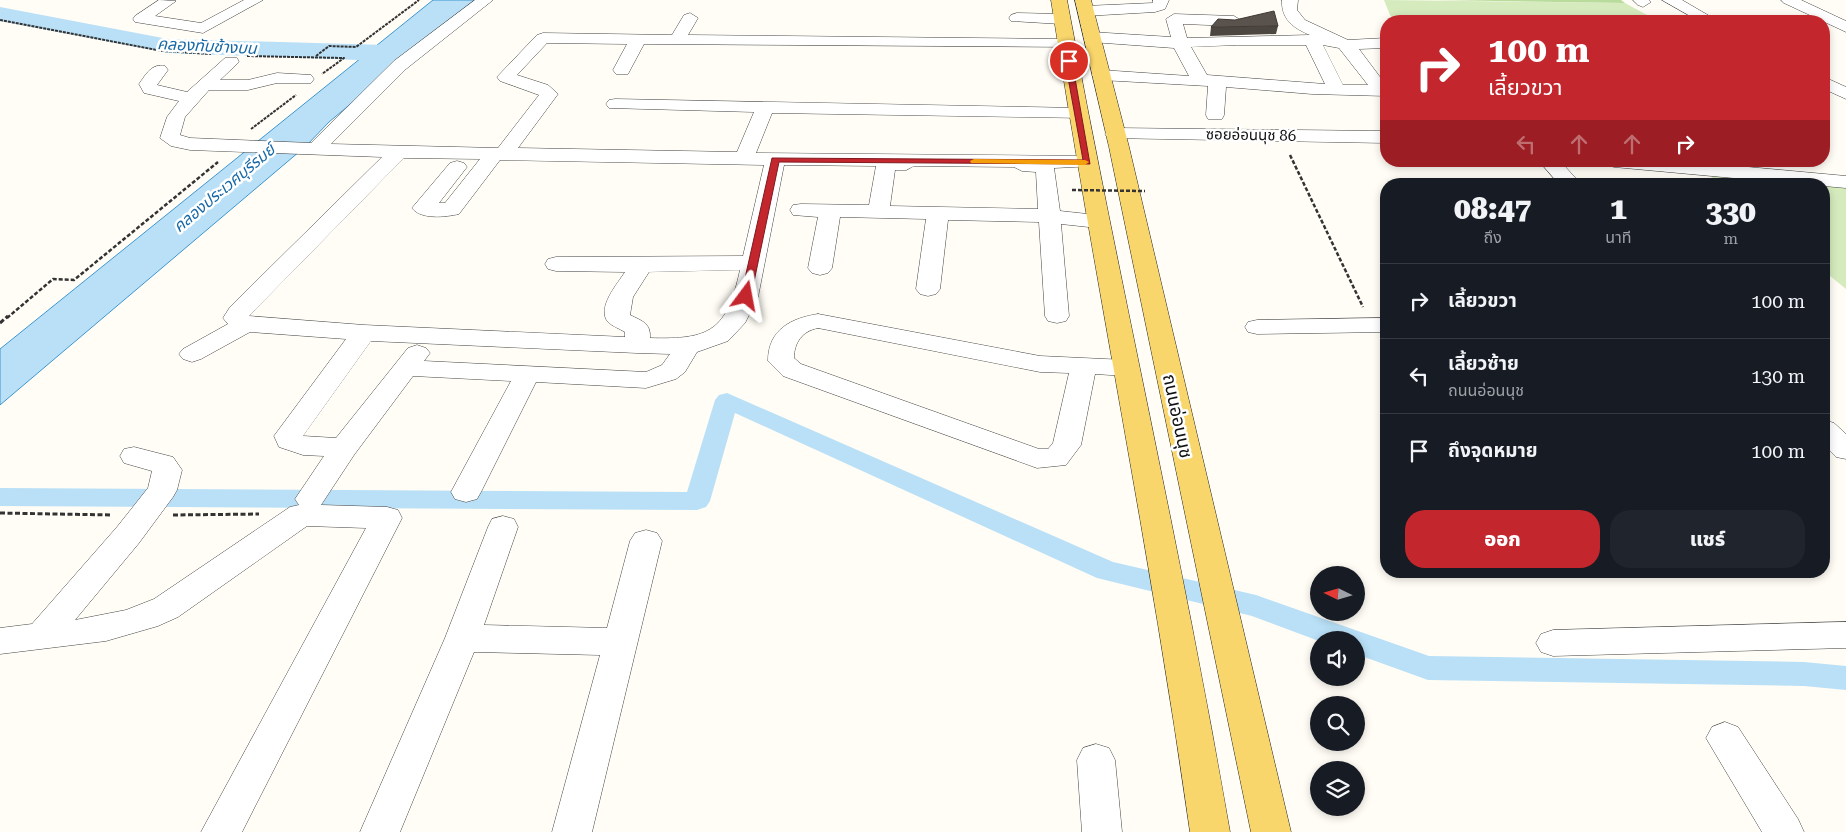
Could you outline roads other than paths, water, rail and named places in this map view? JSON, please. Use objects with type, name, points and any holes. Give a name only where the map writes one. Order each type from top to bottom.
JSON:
[{"type":"main road","name":"ถนนอ่อนนุช","points":[[1084,5],[1117,141],[1271,832]]},
{"type":"main road","points":[[1060,9],[1098,221],[1191,710],[1210,832]]},
{"type":"main road","points":[[1083,140],[1117,141]]},
{"type":"street","points":[[168,1],[141,18],[203,28],[255,0]]},
{"type":"street","points":[[318,148],[400,65],[485,0]]},
{"type":"street","points":[[1084,5],[1155,7],[1160,6],[1161,0]]},
{"type":"street","points":[[1290,0],[1288,9],[1290,16],[1300,24],[1345,45],[1380,86]]},
{"type":"street","points":[[1670,0],[1699,15]]},
{"type":"street","points":[[1789,0],[1823,15]]},
{"type":"street","points":[[1017,18],[1060,9]]},
{"type":"street","points":[[676,40],[690,18]]},
{"type":"street","points":[[1830,18],[1845,25]]},
{"type":"street","points":[[1198,80],[1199,77],[1180,43],[1174,19],[1234,21]]},
{"type":"street","points":[[457,167],[423,208],[425,210],[451,210],[549,94],[542,89],[506,77],[560,22]]},
{"type":"street","points":[[1830,27],[1845,25]]},
{"type":"street","points":[[543,38],[882,42],[987,36],[1066,44]]},
{"type":"street","points":[[1091,37],[1180,43],[1238,40],[1325,40],[1345,45],[1380,44]]},
{"type":"street","points":[[622,70],[638,39]]},
{"type":"street","points":[[1312,40],[1337,90]]},
{"type":"street","points":[[852,57],[856,54],[870,51],[882,42]]},
{"type":"street","points":[[231,62],[198,91],[178,114],[169,130],[170,138],[178,142],[190,144],[318,148],[494,158],[760,159],[1083,140]]},
{"type":"street","points":[[159,70],[148,84],[150,89],[198,91],[248,85],[277,78],[305,80]]},
{"type":"street","points":[[1101,75],[1337,90],[1380,91]]},
{"type":"street","points":[[1215,115],[1217,83]]},
{"type":"street","points":[[1830,85],[1846,94]]},
{"type":"street","points":[[615,104],[772,108],[1083,140]]},
{"type":"street","points":[[399,152],[235,318],[246,324],[364,332],[686,347],[719,336],[733,323],[746,296],[754,264],[760,159],[772,108]]},
{"type":"street","name":"ซอยอ่อนนุช 86","points":[[1117,141],[1380,137]]},
{"type":"street","name":"ซอยอ่อนนุช 86","points":[[1117,141],[1380,150]]},
{"type":"street","points":[[429,166],[457,167],[494,158]]},
{"type":"street","points":[[878,212],[886,164],[1042,166],[1046,170],[1057,316]]},
{"type":"street","points":[[1555,167],[1565,178]]},
{"type":"street","points":[[1680,167],[1802,178]]},
{"type":"street","points":[[1790,167],[1846,172]]},
{"type":"street","points":[[1830,181],[1846,182]]},
{"type":"street","points":[[801,210],[1048,216],[1098,221]]},
{"type":"street","points":[[820,268],[830,211]]},
{"type":"street","points":[[928,289],[938,212]]},
{"type":"street","points":[[556,264],[754,264]]},
{"type":"street","points":[[637,345],[638,329],[618,318],[617,311],[619,302],[642,265]]},
{"type":"street","points":[[1084,367],[1068,445],[1056,458],[1037,459],[792,370],[781,361],[780,352],[791,332],[803,324],[818,321],[1040,364],[1126,368]]},
{"type":"street","points":[[192,354],[246,324]]},
{"type":"street","points":[[1257,328],[1379,325]]},
{"type":"street","points":[[344,448],[303,446],[289,441],[288,436],[364,332]]},
{"type":"street","points":[[310,499],[344,448],[430,336]]},
{"type":"street","points":[[405,368],[646,380],[663,377],[681,359],[686,347]]},
{"type":"street","points":[[466,492],[528,373]]},
{"type":"street","points":[[42,636],[128,535],[156,498],[167,470],[163,464],[134,456]]},
{"type":"street","points":[[0,641],[118,627],[143,620],[166,608],[301,515],[388,518],[221,832]]},
{"type":"street","points":[[380,832],[462,638],[503,527]]},
{"type":"street","points":[[572,832],[646,541]]},
{"type":"street","points":[[1553,643],[1846,635]]},
{"type":"street","points":[[462,638],[619,642]]},
{"type":"street","points":[[1725,738],[1784,832]]},
{"type":"street","points":[[1096,760],[1102,832]]},
{"type":"water","name":"คลองประเวศบุรีรมย์","points":[[433,0],[475,0],[329,122],[306,146],[0,405],[0,349]]},
{"type":"waterway","name":"คลองทับช้างบน","points":[[0,14],[168,46],[386,53]]},
{"type":"waterway","points":[[0,497],[697,501],[727,400],[1107,571],[1256,606],[1325,631]]},
{"type":"waterway","points":[[1365,645],[1428,668],[1804,674],[1846,678]]}]
